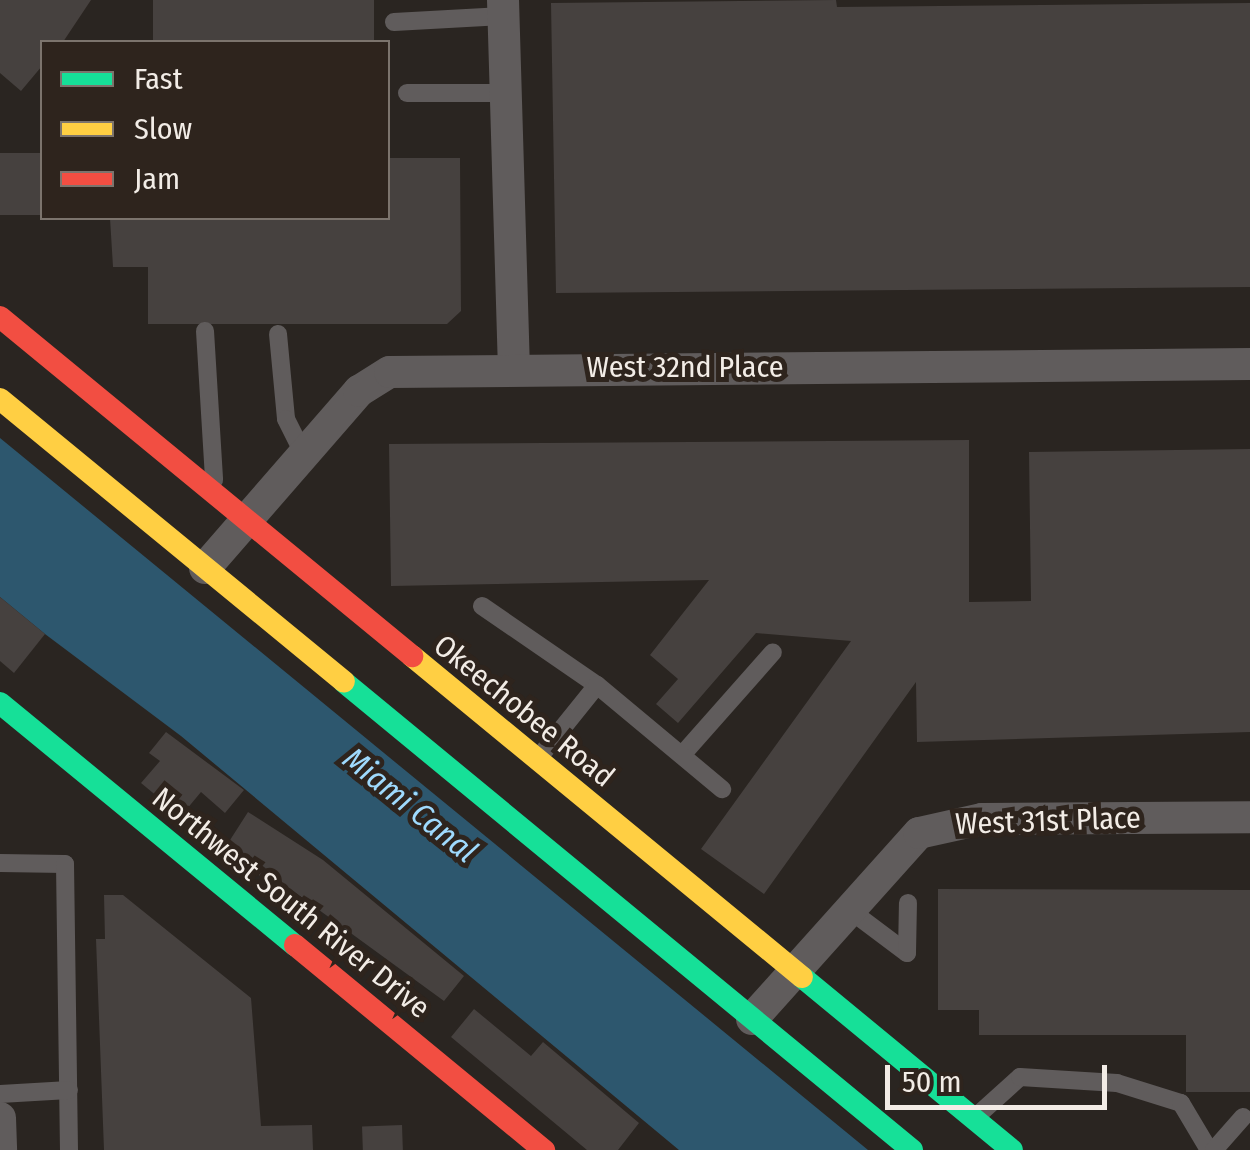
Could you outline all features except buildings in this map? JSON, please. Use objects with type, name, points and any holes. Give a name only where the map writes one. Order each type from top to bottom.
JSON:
[{"type":"main road","name":"Okeechobee Road","points":[[0,317],[1012,1150]]},
{"type":"main road","points":[[0,399],[912,1150]]},
{"type":"main road","name":"Northwest South River Drive","points":[[0,703],[544,1150]]},
{"type":"street","points":[[503,8],[514,368]]},
{"type":"street","name":"West 32nd Place","points":[[205,568],[359,391],[390,372],[1250,364]]},
{"type":"street","name":"West 31st Place","points":[[752,1019],[898,848],[941,824],[1250,818]]},
{"type":"street","points":[[0,1118],[1,1150]]},
{"type":"lane","points":[[394,22],[503,8]]},
{"type":"lane","points":[[407,93],[505,93]]},
{"type":"lane","points":[[205,331],[214,496]]},
{"type":"lane","points":[[278,334],[286,419],[304,455]]},
{"type":"lane","points":[[482,606],[597,685],[722,789]]},
{"type":"lane","points":[[682,756],[773,652]]},
{"type":"lane","points":[[537,760],[597,685]]},
{"type":"lane","points":[[0,863],[65,864],[70,1150]]},
{"type":"lane","points":[[847,908],[907,953],[908,903]]},
{"type":"lane","points":[[974,1118],[1020,1077],[1117,1083],[1181,1103],[1212,1150],[1242,1117]]},
{"type":"lane","points":[[0,1094],[68,1090]]},
{"type":"water","name":"Miami Canal","points":[[0,438],[868,1150],[679,1150],[181,736],[45,634],[0,597]]},
{"type":"traffic: fast","points":[[344,682],[912,1150]]},
{"type":"traffic: fast","points":[[0,703],[295,945]]},
{"type":"traffic: fast","points":[[802,977],[1012,1150]]},
{"type":"traffic: slow","points":[[0,399],[344,682]]},
{"type":"traffic: slow","points":[[412,656],[802,977]]},
{"type":"traffic: jam","points":[[0,317],[412,656]]},
{"type":"traffic: jam","points":[[295,945],[544,1150]]}]
